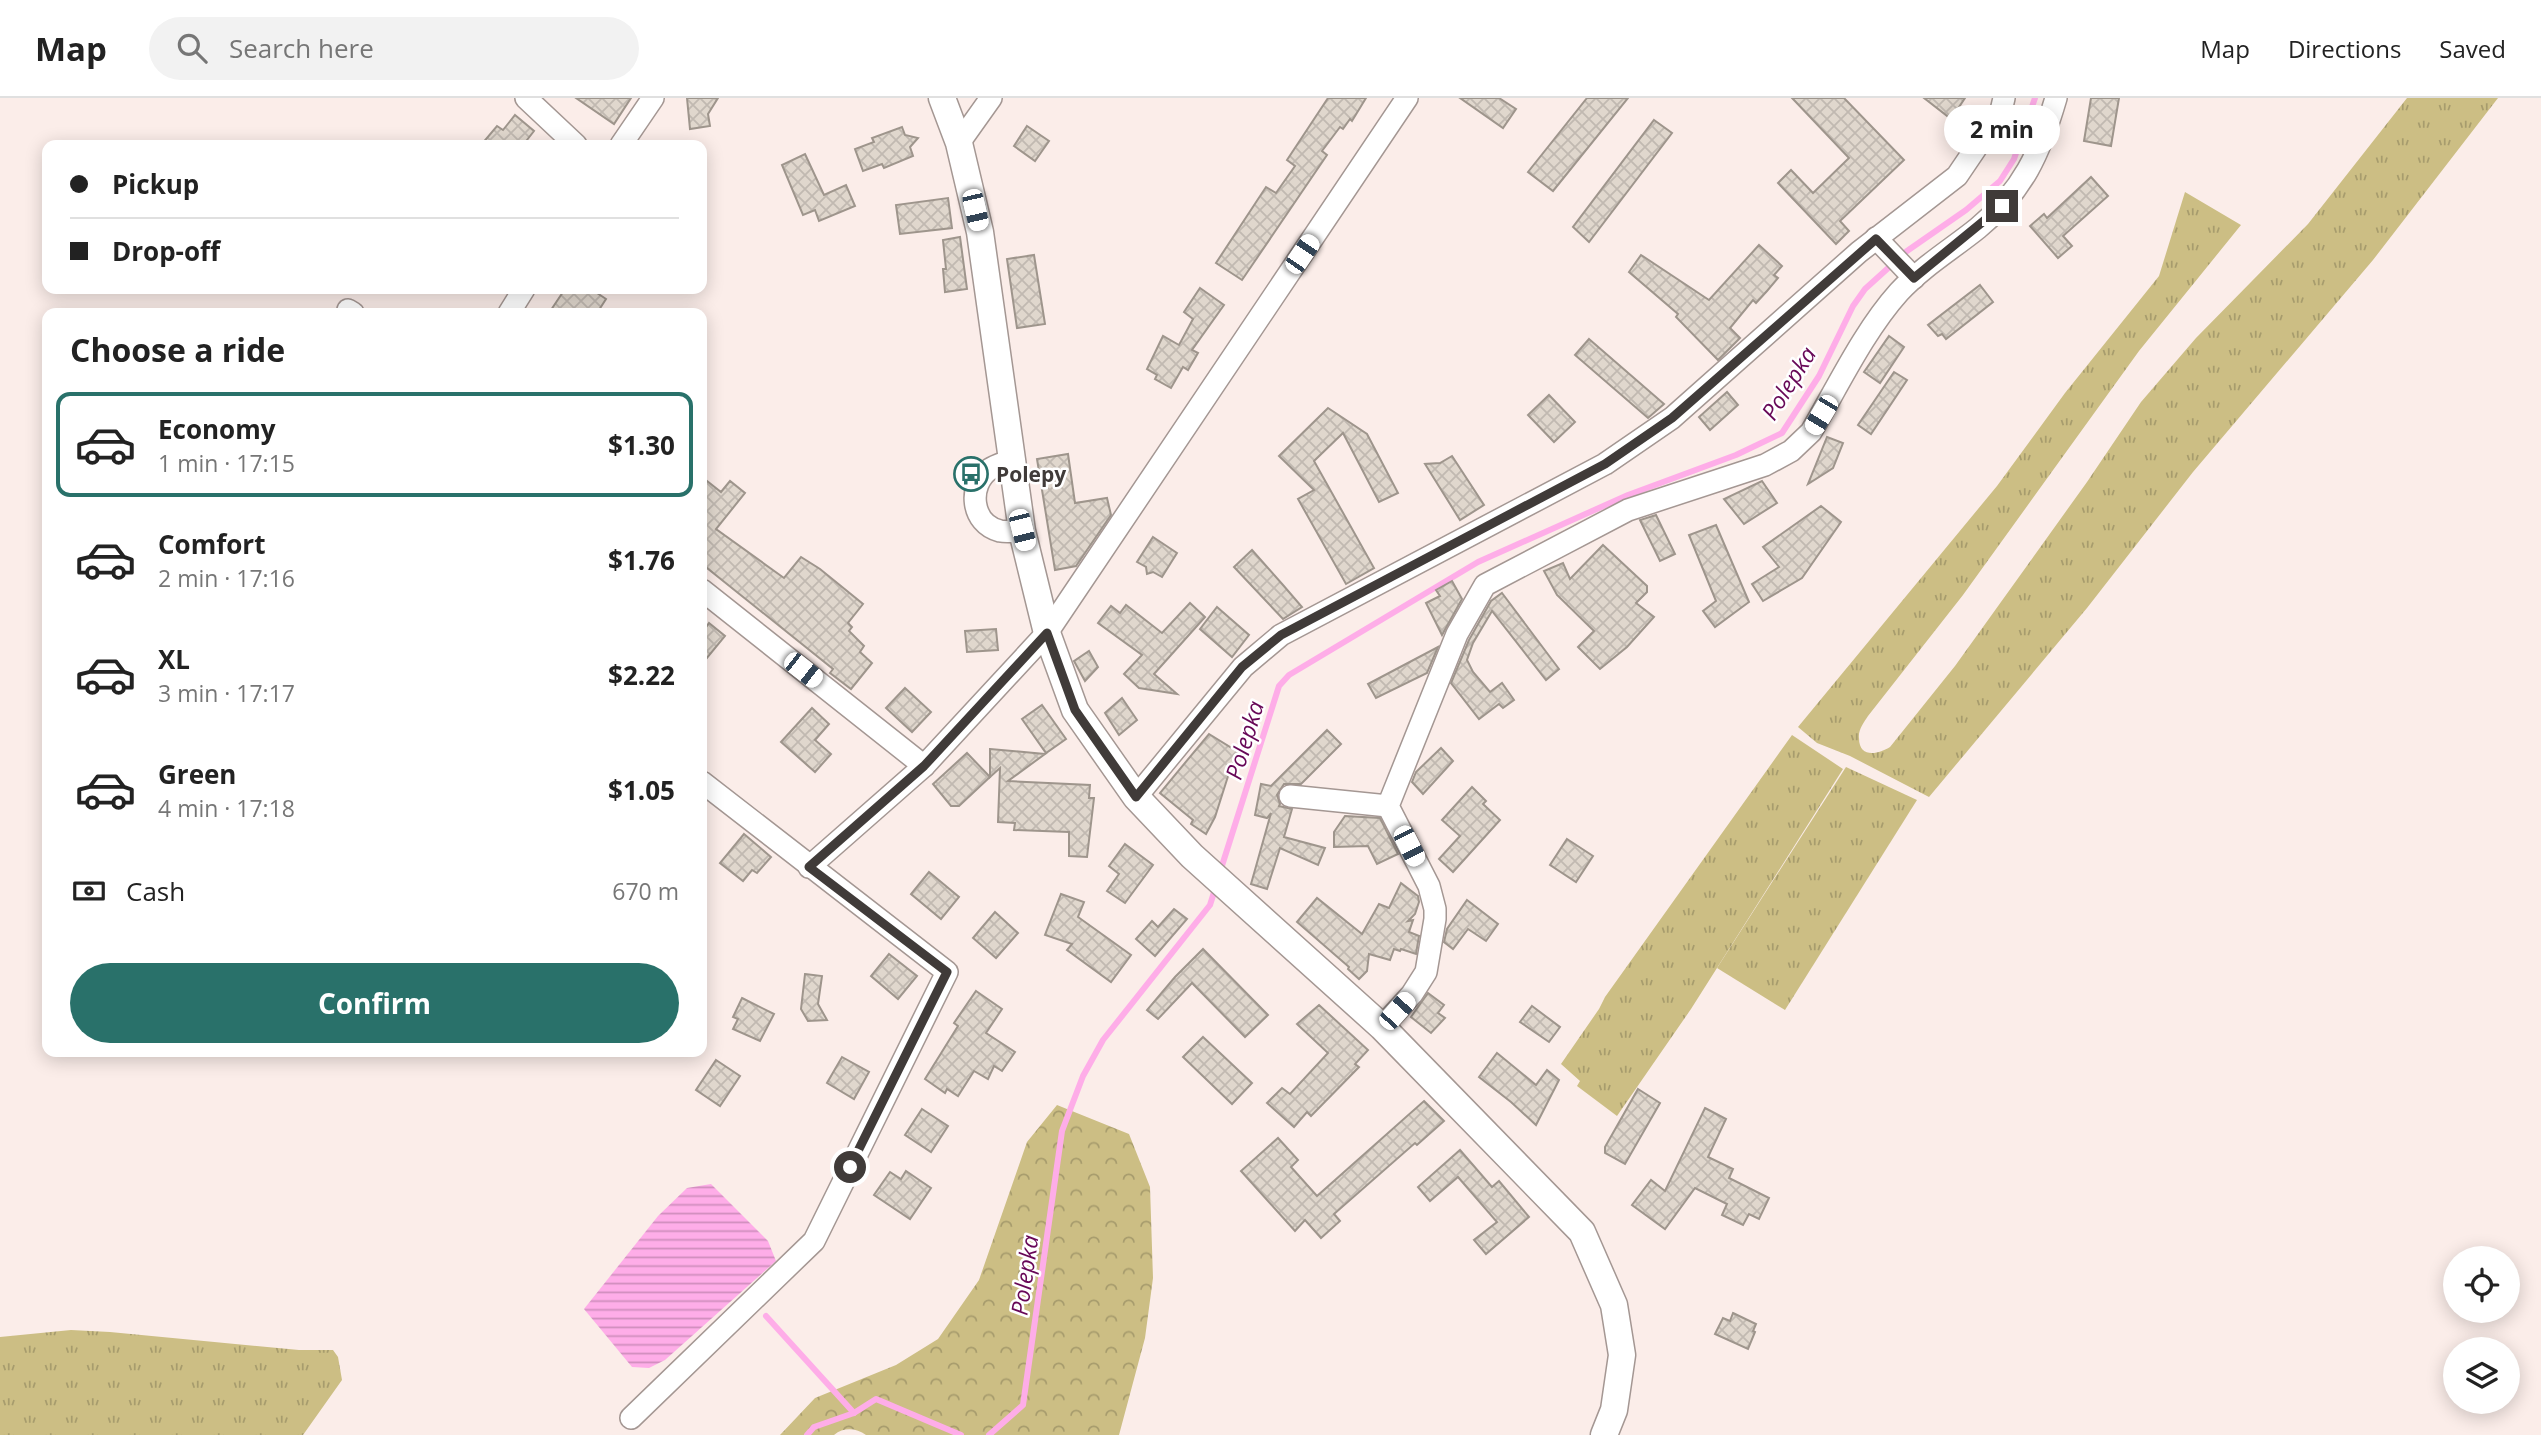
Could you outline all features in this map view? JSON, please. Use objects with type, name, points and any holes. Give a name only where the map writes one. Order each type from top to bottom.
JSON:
[{"type":"street","points":[[526,98],[571,140]]},
{"type":"street","points":[[626,138],[653,98]]},
{"type":"street","points":[[942,98],[959,143],[980,232],[1022,530],[1047,633],[1075,710],[1136,797],[1192,856],[1382,1027],[1582,1232],[1614,1305],[1622,1355],[1614,1410],[1604,1435]]},
{"type":"street","points":[[959,143],[991,98]]},
{"type":"street","points":[[809,867],[924,766],[1047,633],[1407,98]]},
{"type":"street","points":[[1136,797],[1242,667],[1281,635],[1605,464],[1672,418],[1882,244],[1957,176],[2001,111],[2004,98]]},
{"type":"street","points":[[1382,1027],[1412,994],[1426,972],[1435,919],[1429,886],[1388,806],[1457,634],[1485,585],[1628,510],[1738,476],[1765,466],[1791,451],[1811,432],[1910,273],[1978,228],[2012,195],[2035,158],[2056,98]]},
{"type":"street","points":[[1882,244],[1910,273]]},
{"type":"street","points":[[1011,460],[989,470],[977,485],[974,503],[981,521],[1000,531],[1022,530]]},
{"type":"street","points":[[707,594],[924,766]]},
{"type":"street","points":[[631,1418],[814,1241],[947,972],[707,786]]},
{"type":"street","points":[[1290,796],[1388,806]]},
{"type":"green space","points":[[2407,98],[2498,98],[2373,260],[2193,472],[2087,608],[1929,797],[1850,756],[1817,743],[1798,727],[1997,486],[2065,393],[2159,276],[2185,192],[2241,225],[2139,351],[1963,595],[1868,716],[1859,735],[1860,745],[1866,752],[1881,752],[1890,747],[1955,666],[2141,402],[2196,338],[2308,224]]},
{"type":"green space","points":[[1792,735],[1843,769],[1691,1009],[1617,1116],[1577,1086],[1580,1081],[1561,1064],[1605,997]]},
{"type":"green space","points":[[1846,767],[1917,800],[1785,1010],[1717,968]]},
{"type":"green space","points":[[1057,1105],[1129,1134],[1150,1187],[1153,1278],[1145,1338],[1119,1435],[866,1435],[850,1429],[834,1435],[780,1435],[815,1398],[896,1365],[938,1339],[979,1280],[1027,1142]]},
{"type":"green space","points":[[71,1330],[299,1350],[333,1350],[338,1357],[342,1380],[303,1435],[0,1435],[0,1337]]},
{"type":"shaded area","points":[[711,1184],[768,1241],[776,1261],[665,1360],[649,1368],[632,1367],[584,1309],[658,1216],[687,1188]]},
{"type":"building","points":[[576,98],[631,98],[614,124]]},
{"type":"building","points":[[687,98],[718,98],[708,114],[710,126],[690,129]]},
{"type":"building","points":[[1328,98],[1366,98],[1352,121],[1350,119],[1343,129],[1340,127],[1322,151],[1327,155],[1242,280],[1216,263],[1266,187],[1276,193],[1295,166],[1287,160]]},
{"type":"building","points":[[1460,98],[1499,98],[1516,109],[1503,128]]},
{"type":"building","points":[[1587,98],[1628,98],[1553,191],[1528,172]]},
{"type":"building","points":[[1792,98],[1844,98],[1904,160],[1840,221],[1849,231],[1836,244],[1778,183],[1791,170],[1813,193],[1849,158]]},
{"type":"building","points":[[1924,98],[1965,98],[1951,119]]},
{"type":"building","points":[[2091,98],[2119,98],[2111,146],[2084,141]]},
{"type":"building","points":[[515,115],[534,131],[527,140],[485,140],[497,126],[503,130]]},
{"type":"building","points":[[1654,120],[1672,133],[1589,242],[1573,227]]},
{"type":"building","points":[[1027,126],[1049,141],[1035,161],[1014,146]]},
{"type":"building","points":[[902,127],[905,135],[918,138],[910,147],[913,156],[884,168],[882,164],[863,171],[855,149],[874,142],[872,138]]},
{"type":"building","points":[[805,154],[824,195],[846,185],[855,206],[819,221],[815,210],[803,215],[782,165]]},
{"type":"building","points":[[2091,177],[2108,196],[2063,236],[2072,246],[2058,258],[2030,226],[2044,214],[2047,218]]},
{"type":"building","points":[[948,198],[952,228],[900,234],[896,205]]},
{"type":"building","points":[[960,237],[967,289],[945,292],[943,240]]},
{"type":"building","points":[[1759,245],[1782,266],[1774,275],[1778,278],[1756,303],[1753,300],[1730,328],[1740,338],[1718,360],[1676,317],[1678,314],[1629,272],[1641,255],[1709,300]]},
{"type":"building","points":[[1034,255],[1045,324],[1017,328],[1007,259]]},
{"type":"building","points":[[1980,285],[1993,302],[1946,339],[1942,334],[1938,336],[1928,325]]},
{"type":"building","points":[[1200,288],[1224,305],[1192,350],[1198,353],[1188,370],[1183,367],[1171,388],[1155,379],[1157,375],[1147,369],[1163,336],[1179,345],[1193,319],[1184,312]]},
{"type":"building","points":[[562,294],[598,294],[606,299],[600,308],[552,308]]},
{"type":"building","points":[[1889,336],[1904,347],[1880,383],[1864,372]]},
{"type":"building","points":[[1589,339],[1664,404],[1648,418],[1575,355]]},
{"type":"building","points":[[1894,372],[1907,380],[1871,434],[1858,425]]},
{"type":"building","points":[[1727,392],[1738,405],[1710,430],[1699,417]]},
{"type":"building","points":[[1549,395],[1575,422],[1554,442],[1528,415]]},
{"type":"building","points":[[1328,408],[1367,434],[1398,493],[1379,502],[1343,433],[1314,461],[1374,568],[1346,584],[1298,499],[1314,490],[1279,456]]},
{"type":"building","points":[[1827,437],[1843,443],[1833,468],[1808,484]]},
{"type":"building","points":[[1068,454],[1075,503],[1107,498],[1111,515],[1076,566],[1055,570],[1037,459]]},
{"type":"building","points":[[1452,456],[1484,505],[1460,520],[1425,464],[1440,463]]},
{"type":"building","points":[[707,481],[721,492],[730,481],[745,493],[716,529],[784,578],[801,557],[863,604],[848,623],[852,627],[849,631],[864,646],[860,652],[872,663],[851,689],[830,673],[833,669],[707,568]]},
{"type":"building","points":[[1762,481],[1777,503],[1744,524],[1724,499]]},
{"type":"building","points":[[1821,506],[1841,522],[1802,578],[1763,601],[1752,584],[1779,567],[1763,547]]},
{"type":"building","points":[[1656,515],[1675,554],[1660,561],[1640,520]]},
{"type":"building","points":[[1716,525],[1749,602],[1715,627],[1703,611],[1716,601],[1689,535]]},
{"type":"building","points":[[1153,537],[1177,553],[1162,577],[1153,572],[1147,574],[1146,567],[1137,562]]},
{"type":"building","points":[[1603,545],[1647,586],[1647,592],[1636,603],[1654,617],[1627,647],[1600,669],[1578,647],[1594,631],[1557,595],[1544,571],[1563,563],[1570,579]]},
{"type":"building","points":[[1252,550],[1302,607],[1283,619],[1234,567]]},
{"type":"building","points":[[1452,581],[1462,599],[1442,635],[1426,603],[1440,596],[1436,590]]},
{"type":"building","points":[[1502,593],[1559,669],[1546,680],[1492,611],[1473,643],[1467,660],[1473,672],[1490,692],[1502,683],[1514,700],[1503,708],[1499,704],[1479,719],[1451,683],[1469,640],[1491,601]]},
{"type":"building","points":[[1190,603],[1205,617],[1154,674],[1177,694],[1139,688],[1124,674],[1142,655],[1098,623],[1111,606],[1120,613],[1126,605],[1162,633]]},
{"type":"building","points":[[1217,607],[1249,635],[1232,657],[1200,629]]},
{"type":"building","points":[[709,623],[725,636],[707,658]]},
{"type":"building","points":[[996,629],[998,650],[967,652],[965,631]]},
{"type":"building","points":[[1438,647],[1427,673],[1376,698],[1368,684]]},
{"type":"building","points":[[1089,651],[1098,667],[1085,681],[1074,661]]},
{"type":"building","points":[[905,688],[931,712],[912,732],[886,708]]},
{"type":"building","points":[[1122,698],[1137,720],[1119,735],[1105,713]]},
{"type":"building","points":[[1042,705],[1066,739],[1046,753],[1022,719]]},
{"type":"building","points":[[812,708],[829,724],[815,740],[831,754],[815,772],[781,742]]},
{"type":"building","points":[[1327,730],[1341,744],[1301,784],[1284,784],[1277,795],[1279,806],[1292,809],[1284,837],[1325,848],[1318,865],[1280,848],[1267,889],[1251,884],[1271,813],[1267,818],[1255,815],[1261,784],[1271,786]]},
{"type":"building","points":[[1209,734],[1238,752],[1215,817],[1206,834],[1191,824],[1193,820],[1160,793]]},
{"type":"building","points":[[1441,748],[1453,761],[1423,794],[1412,782],[1416,772]]},
{"type":"building","points":[[990,749],[1045,754],[1008,781],[1090,785],[1089,798],[1094,798],[1087,857],[1069,856],[1069,832],[1014,830],[1015,823],[998,822],[1000,768],[990,777]]},
{"type":"building","points":[[967,753],[990,777],[959,806],[951,806],[933,784]]},
{"type":"building","points":[[1472,787],[1486,801],[1483,804],[1500,820],[1453,872],[1439,859],[1460,836],[1442,820]]},
{"type":"building","points":[[1345,816],[1380,818],[1398,854],[1377,864],[1368,846],[1334,847],[1334,832]]},
{"type":"building","points":[[744,834],[771,857],[757,873],[752,870],[743,881],[720,863]]},
{"type":"building","points":[[1567,839],[1593,856],[1576,882],[1550,865]]},
{"type":"building","points":[[1125,844],[1153,865],[1125,903],[1107,891],[1119,874],[1109,866]]},
{"type":"building","points":[[929,872],[959,897],[941,919],[911,894]]},
{"type":"building","points":[[1401,883],[1418,896],[1415,914],[1408,921],[1413,920],[1409,932],[1419,936],[1416,954],[1394,949],[1390,960],[1369,954],[1367,971],[1359,979],[1297,922],[1317,898],[1362,934],[1379,904],[1389,908]]},
{"type":"building","points":[[1061,894],[1084,902],[1078,917],[1131,955],[1111,982],[1067,950],[1072,944],[1045,935]]},
{"type":"building","points":[[1467,900],[1498,924],[1486,941],[1468,929],[1453,949],[1444,942],[1447,929]]},
{"type":"building","points":[[1174,909],[1187,919],[1155,956],[1136,939],[1152,921],[1158,927]]},
{"type":"building","points":[[995,912],[1018,933],[996,958],[973,938]]},
{"type":"building","points":[[1203,949],[1268,1015],[1245,1037],[1192,983],[1158,1019],[1147,1010]]},
{"type":"building","points":[[889,954],[917,976],[898,999],[871,976]]},
{"type":"building","points":[[805,974],[822,976],[818,1004],[827,1020],[808,1021],[801,1009]]},
{"type":"building","points":[[976,991],[1002,1009],[986,1033],[1015,1052],[1002,1071],[994,1066],[988,1079],[974,1071],[958,1096],[947,1089],[945,1093],[925,1079],[958,1026],[954,1023]]},
{"type":"building","points":[[1428,993],[1444,1005],[1438,1013],[1445,1018],[1431,1033],[1411,1017]]},
{"type":"building","points":[[742,998],[774,1014],[760,1041],[733,1029],[738,1019],[733,1017]]},
{"type":"building","points":[[1319,1005],[1368,1050],[1355,1064],[1359,1067],[1311,1116],[1307,1112],[1294,1127],[1267,1103],[1282,1088],[1290,1094],[1328,1053],[1297,1024]]},
{"type":"building","points":[[1532,1006],[1560,1027],[1549,1042],[1520,1022]]},
{"type":"building","points":[[1203,1037],[1252,1083],[1232,1104],[1183,1057]]},
{"type":"building","points":[[1497,1053],[1536,1085],[1547,1070],[1559,1080],[1536,1125],[1479,1077]]},
{"type":"building","points":[[842,1057],[869,1072],[854,1099],[827,1083]]},
{"type":"building","points":[[716,1060],[740,1076],[720,1106],[696,1090]]},
{"type":"building","points":[[1638,1089],[1660,1103],[1625,1164],[1605,1153],[1605,1147]]},
{"type":"building","points":[[1424,1101],[1444,1121],[1334,1214],[1340,1221],[1321,1238],[1305,1220],[1295,1231],[1241,1171],[1278,1138],[1298,1160],[1291,1167],[1317,1196]]},
{"type":"building","points":[[1705,1108],[1726,1119],[1708,1157],[1733,1169],[1729,1178],[1769,1198],[1759,1219],[1749,1214],[1743,1225],[1722,1215],[1727,1204],[1695,1188],[1665,1229],[1632,1205],[1651,1180],[1665,1191]]},
{"type":"building","points":[[922,1109],[948,1126],[931,1152],[905,1135]]},
{"type":"building","points":[[1460,1150],[1492,1187],[1499,1181],[1529,1217],[1486,1254],[1474,1240],[1497,1222],[1458,1177],[1430,1201],[1418,1187]]},
{"type":"building","points":[[906,1171],[931,1188],[910,1219],[874,1195],[890,1172],[901,1179]]},
{"type":"building","points":[[1733,1313],[1756,1324],[1748,1349],[1715,1334],[1723,1318],[1730,1321]]},
{"type":"waterway","name":"Polepka","points":[[1220,872],[1279,686],[1289,675],[1478,562],[1628,495],[1736,455],[1782,433],[1819,376],[1853,306],[1865,289],[1907,251],[1966,210],[2000,181],[2014,159],[2035,98]]},
{"type":"waterway","name":"Polepka","points":[[989,1435],[1023,1405],[1062,1131],[1083,1076],[1103,1040],[1210,905],[1216,886]]},
{"type":"waterway","points":[[766,1316],[854,1413]]},
{"type":"waterway","name":"Polepka","points":[[807,1435],[814,1427],[854,1413],[876,1399],[961,1435]]},
{"type":"place","name":"Polepy","points":[[971,474]]},
{"type":"route","points":[[850,1167],[947,972],[809,867],[924,766],[1047,633],[1075,710],[1136,797],[1242,667],[1281,635],[1605,464],[1672,418],[1876,239],[1914,278],[2002,206]]}]
